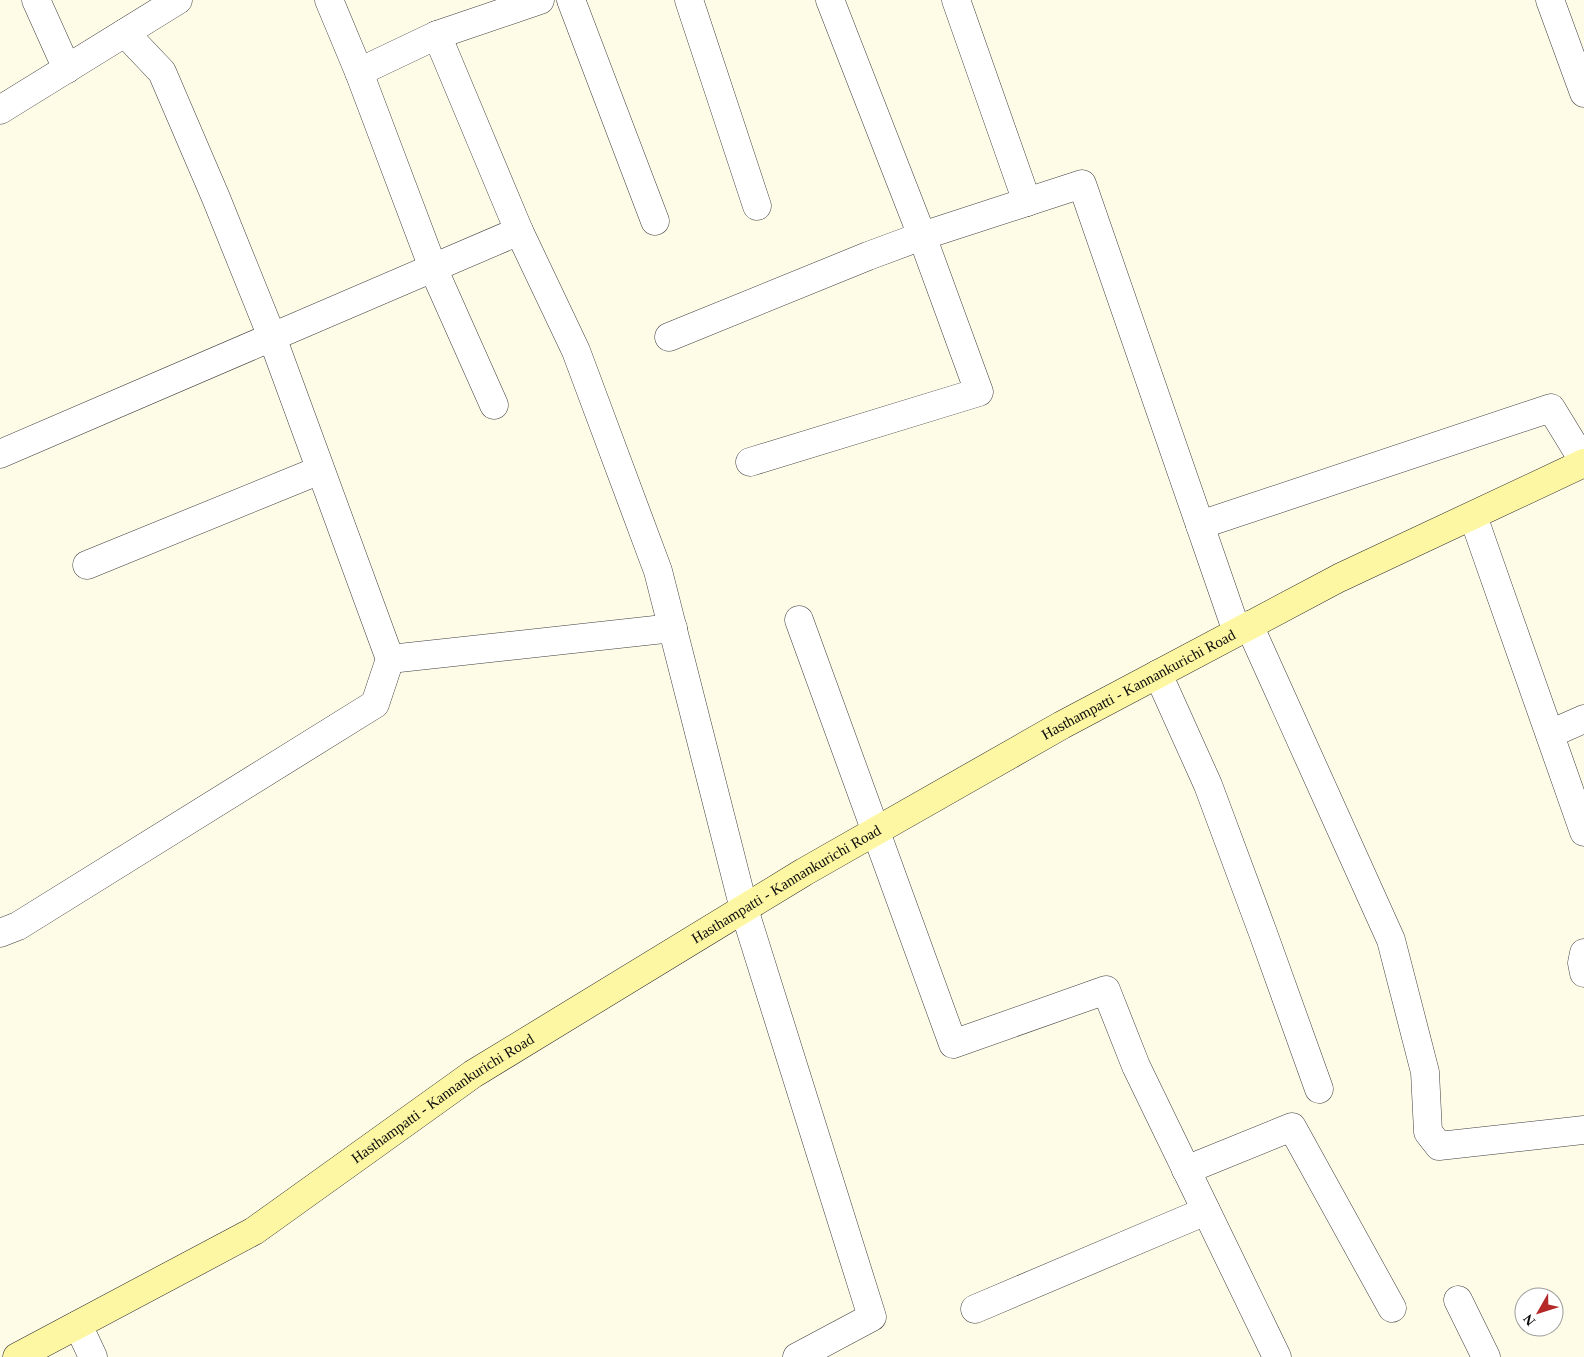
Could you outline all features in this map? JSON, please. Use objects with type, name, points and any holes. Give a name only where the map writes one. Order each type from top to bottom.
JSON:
[{"type":"main road","name":"Hasthampatti - Kannankurichi Road","points":[[17,1357],[254,1231],[473,1074],[804,872],[1062,725],[1339,578],[1584,463]]},
{"type":"street","points":[[36,0],[67,69]]},
{"type":"street","points":[[0,110],[178,0]]},
{"type":"street","points":[[330,0],[433,268],[494,405]]},
{"type":"street","points":[[359,72],[437,35],[541,0]]},
{"type":"street","points":[[571,0],[654,221]]},
{"type":"street","points":[[689,0],[757,206]]},
{"type":"street","points":[[750,462],[980,392],[922,236],[830,0]]},
{"type":"street","points":[[956,0],[1026,202]]},
{"type":"street","points":[[1550,0],[1584,93]]},
{"type":"street","points":[[0,933],[18,926],[375,704],[390,659],[272,338],[216,198],[162,72],[125,33]]},
{"type":"street","points":[[437,35],[519,232],[576,351],[658,570],[744,909],[872,1317],[796,1357]]},
{"type":"street","points":[[669,337],[868,256],[922,236],[1082,184],[1200,525],[1243,629],[1391,940],[1425,1072],[1428,1132],[1439,1146],[1584,1130]]},
{"type":"street","points":[[0,454],[519,232]]},
{"type":"street","points":[[1200,525],[1551,408],[1584,463]]},
{"type":"street","points":[[87,565],[320,470]]},
{"type":"street","points":[[1472,516],[1584,832]]},
{"type":"street","points":[[799,620],[953,1044],[1106,990],[1136,1066],[1278,1357]]},
{"type":"street","points":[[390,659],[673,628]]},
{"type":"street","points":[[1158,674],[1208,785],[1319,1089]]},
{"type":"street","points":[[1550,734],[1584,719]]},
{"type":"street","points":[[1584,953],[1582,963],[1584,973]]},
{"type":"street","points":[[1186,1170],[1292,1127],[1392,1308]]},
{"type":"street","points":[[976,1309],[1206,1210]]},
{"type":"street","points":[[1458,1300],[1486,1357]]},
{"type":"street","points":[[78,1324],[93,1357]]}]
